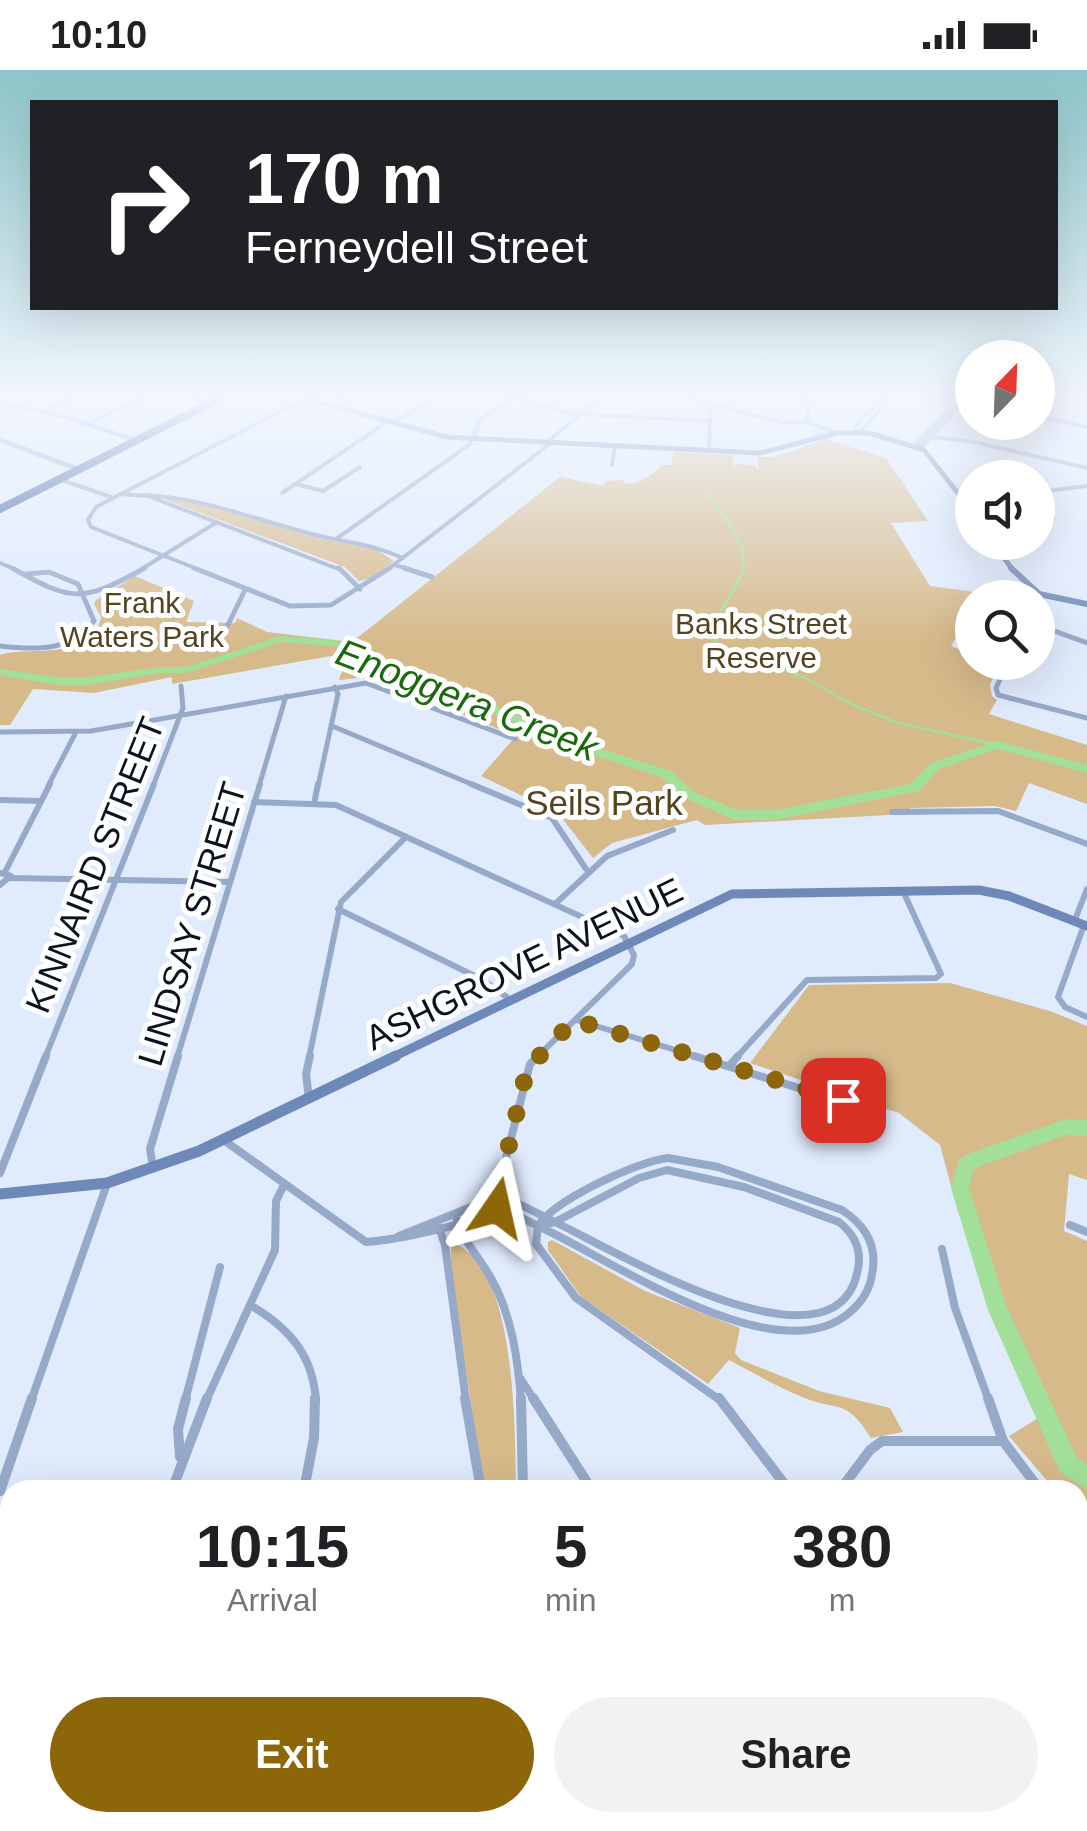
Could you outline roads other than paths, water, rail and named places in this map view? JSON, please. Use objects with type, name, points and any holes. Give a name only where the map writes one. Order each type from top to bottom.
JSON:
[{"type":"highway","points":[[0,508],[57,480]]},
{"type":"main road","points":[[1006,560],[1021,580]]},
{"type":"main road","points":[[1055,603],[1087,604]]},
{"type":"main road","name":"ASHGROVE AVENUE","points":[[0,1194],[107,1183],[224,1140],[741,892],[995,892],[1082,924]]},
{"type":"street","points":[[63,480],[116,496],[181,497],[336,539],[372,544],[403,558]]},
{"type":"street","points":[[147,480],[90,512],[91,527],[246,590],[306,608],[331,605],[351,596],[501,480]]},
{"type":"street","points":[[282,492],[301,480]]},
{"type":"street","points":[[295,484],[323,491],[340,480]]},
{"type":"street","points":[[336,539],[419,480]]},
{"type":"street","points":[[1055,490],[1087,486]]},
{"type":"street","points":[[145,494],[338,566],[360,589]]},
{"type":"street","points":[[26,574],[34,584],[55,592],[99,592],[218,522]]},
{"type":"street","points":[[0,563],[26,574],[54,573],[80,585],[95,617],[82,636],[42,650],[0,646]]},
{"type":"street","points":[[394,565],[432,577]]},
{"type":"street","points":[[222,637],[246,590]]},
{"type":"street","points":[[1055,632],[1087,645]]},
{"type":"street","points":[[1000,680],[997,694],[1087,718]]},
{"type":"street","points":[[0,732],[76,732],[372,683],[515,739]]},
{"type":"street","name":"KINNAIRD STREET","points":[[0,1173],[181,714],[181,686]]},
{"type":"street","points":[[314,804],[338,694],[335,687]]},
{"type":"street","name":"LINDSAY STREET","points":[[153,1168],[150,1149],[286,696]]},
{"type":"street","points":[[332,726],[552,818],[586,869]]},
{"type":"street","points":[[0,884],[76,732]]},
{"type":"street","points":[[0,800],[41,800]]},
{"type":"street","points":[[254,802],[336,806],[624,936],[634,959],[632,964],[530,1064],[498,1200]]},
{"type":"street","points":[[892,812],[998,811],[1087,844]]},
{"type":"street","points":[[555,904],[586,869],[614,849],[673,830]]},
{"type":"street","points":[[310,1100],[306,1074],[338,910],[344,897],[406,837]]},
{"type":"street","points":[[5,874],[230,882]]},
{"type":"street","points":[[1087,889],[1082,924],[1058,997],[1069,1010],[1087,1017]]},
{"type":"street","points":[[730,1065],[807,980],[936,978],[941,974],[902,891]]},
{"type":"street","points":[[338,910],[483,980],[511,1000]]},
{"type":"street","points":[[574,1020],[874,1111]]},
{"type":"street","points":[[224,1140],[363,1241],[399,1236],[498,1200],[541,1221],[668,1296],[761,1328],[809,1328],[836,1322],[856,1308],[873,1272],[868,1230],[854,1216],[691,1160],[661,1158],[648,1160],[541,1221],[535,1241],[576,1298],[720,1399],[781,1480]]},
{"type":"street","points":[[541,1221],[556,1222],[666,1277],[754,1309],[791,1315],[836,1304],[855,1280],[859,1264],[856,1239],[846,1226],[675,1169],[655,1171],[556,1222]]},
{"type":"street","points":[[3,1480],[107,1183]]},
{"type":"street","points":[[174,1480],[180,1458],[254,1308],[278,1244],[273,1206],[284,1185]]},
{"type":"street","points":[[830,1206],[830,1218]]},
{"type":"street","points":[[456,1218],[466,1246],[496,1287],[515,1348],[523,1414],[523,1480]]},
{"type":"street","points":[[438,1224],[446,1249],[478,1480]]},
{"type":"street","points":[[1070,1224],[1087,1232]]},
{"type":"street","points":[[446,1249],[453,1241],[466,1246]]},
{"type":"street","points":[[942,1249],[955,1308],[1003,1440],[1033,1480]]},
{"type":"street","points":[[180,1458],[178,1429],[220,1267]]},
{"type":"street","points":[[254,1308],[298,1342],[313,1378],[319,1423],[306,1480]]},
{"type":"street","points":[[519,1377],[586,1480]]},
{"type":"street","points":[[523,1414],[532,1408],[549,1422]]},
{"type":"street","points":[[848,1480],[870,1450],[882,1442],[1003,1440]]},
{"type":"waterway","points":[[707,494],[736,534],[744,564],[732,593],[705,633],[725,650],[804,677],[851,704],[898,723],[998,745]]},
{"type":"waterway","name":"Enoggera Creek","points":[[0,672],[63,682],[89,681],[160,670],[187,670],[280,639],[333,643],[372,656],[575,745],[666,774],[689,795],[735,815],[775,815],[914,788],[935,766],[998,745],[1087,769]]},
{"type":"waterway","name":"Enoggera Creek","points":[[1087,1128],[1066,1127],[974,1160],[965,1166],[960,1188],[998,1310],[1068,1464],[1087,1479]]},
{"type":"park label","name":"Frank Waters Park","points":[[142,620]]},
{"type":"park label","name":"Banks Street Reserve","points":[[761,641]]},
{"type":"park label","name":"Seils Park","points":[[604,803]]}]
